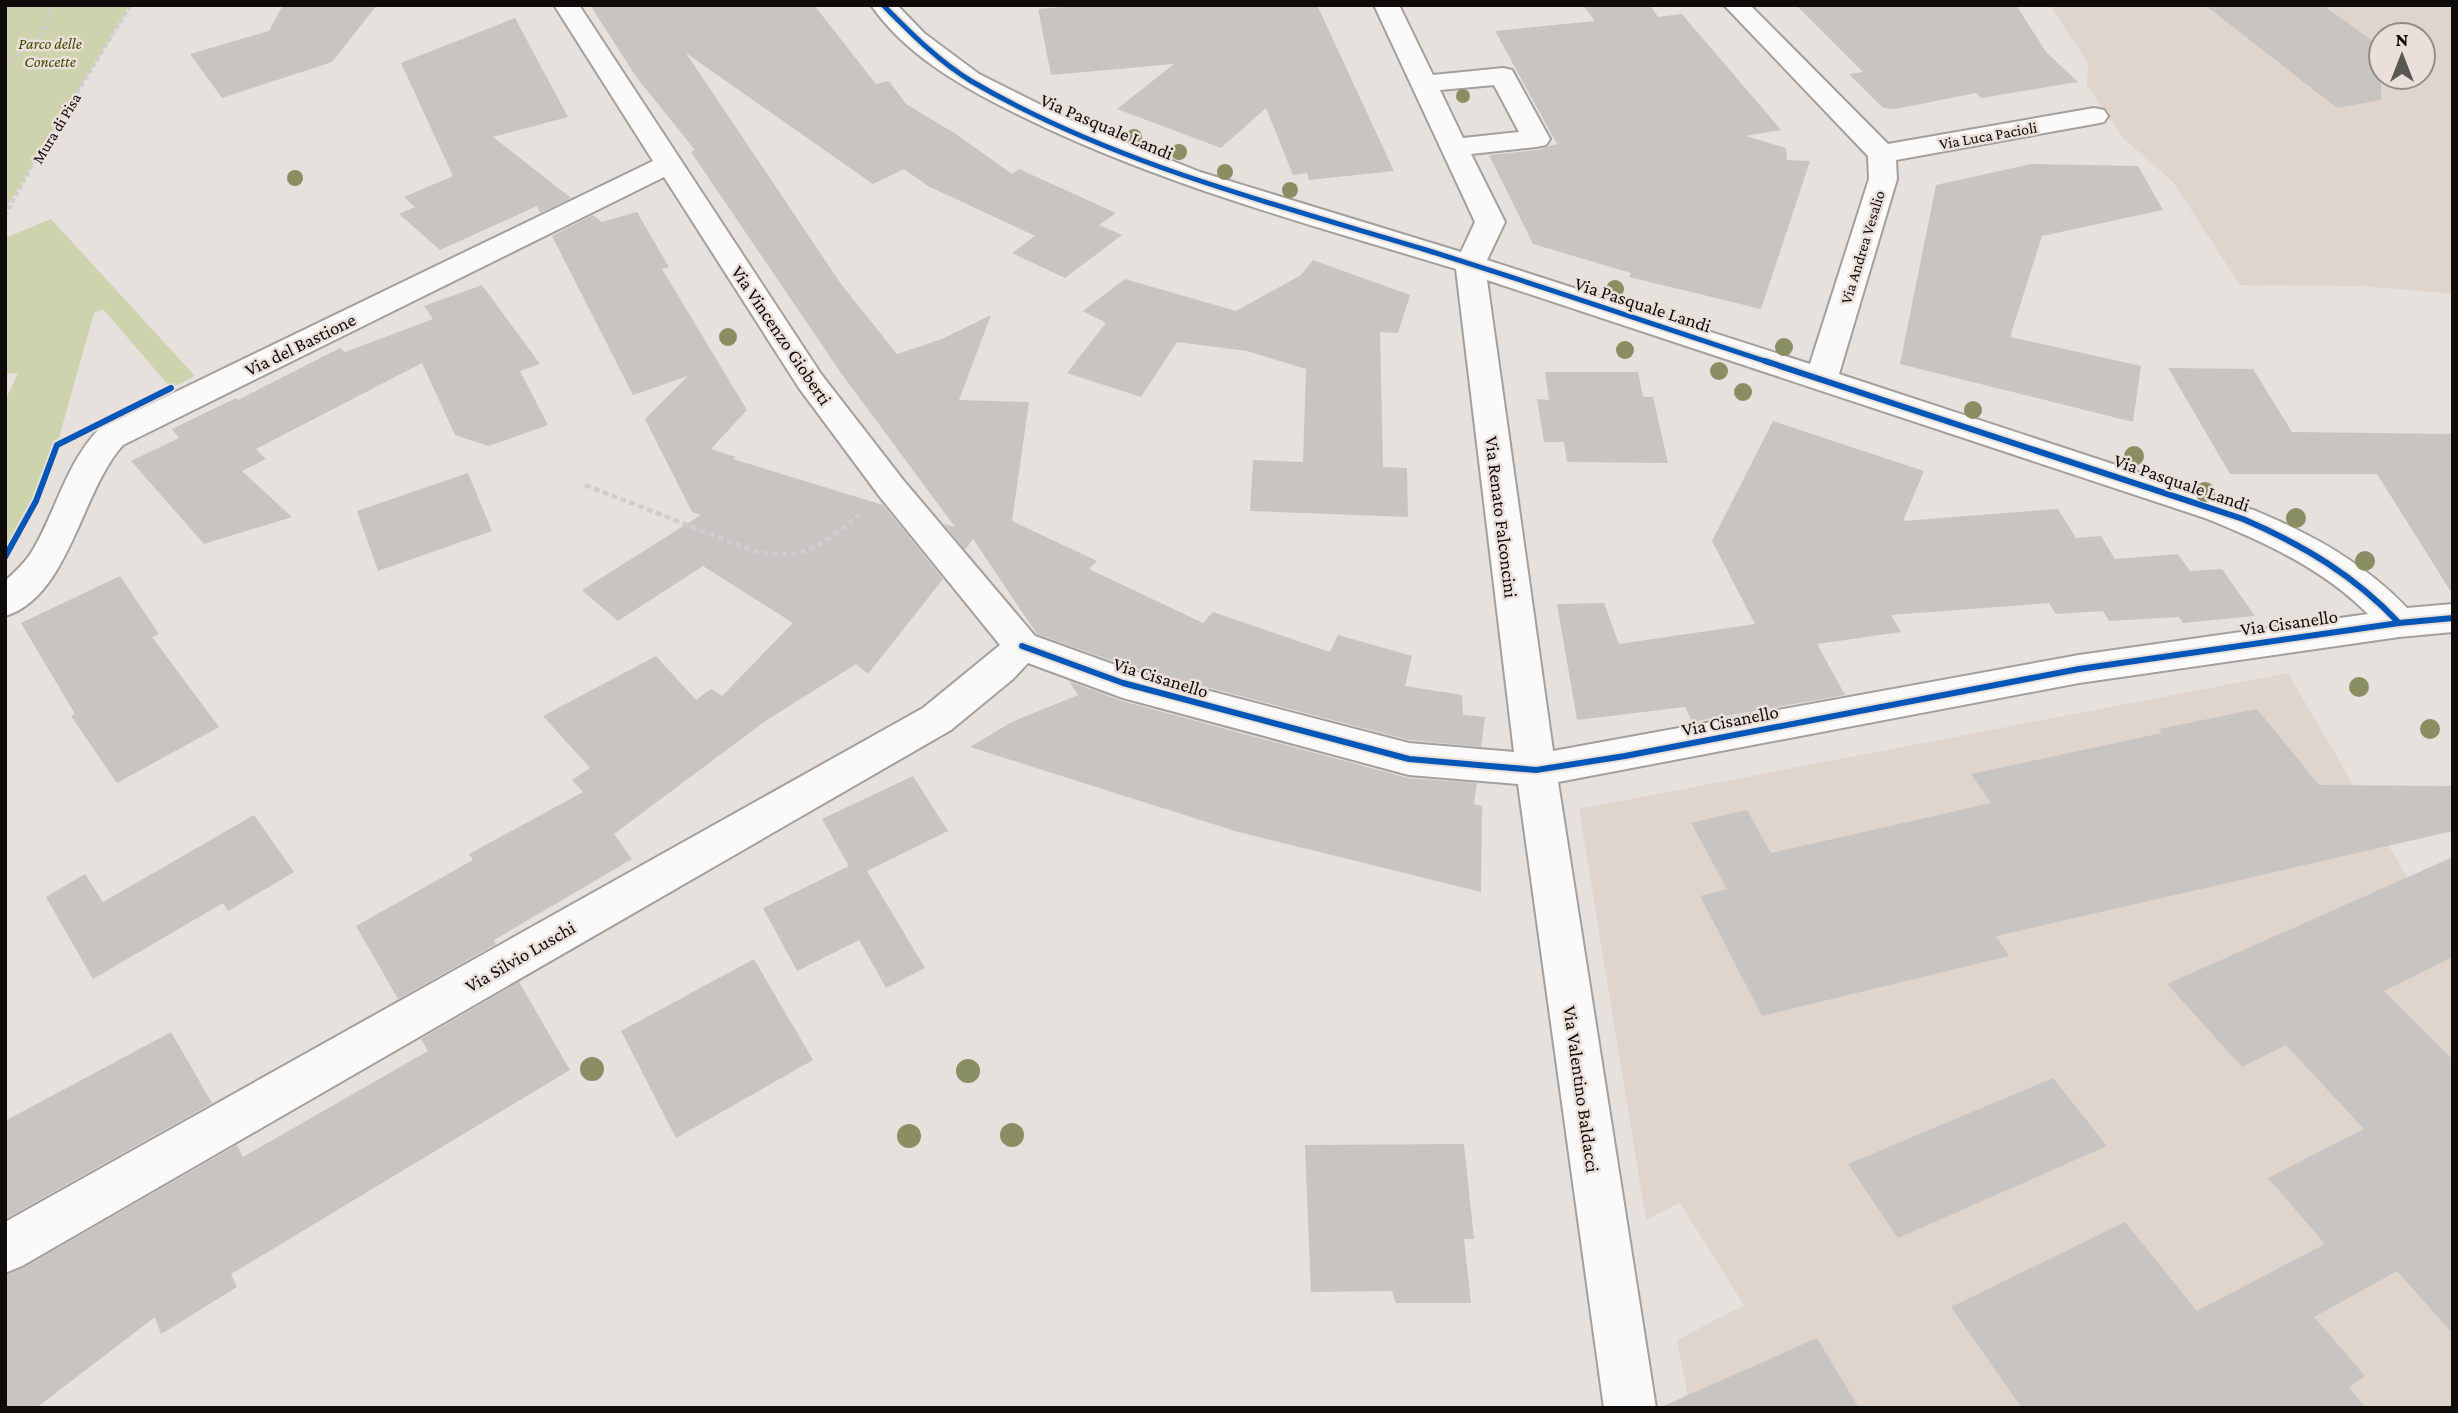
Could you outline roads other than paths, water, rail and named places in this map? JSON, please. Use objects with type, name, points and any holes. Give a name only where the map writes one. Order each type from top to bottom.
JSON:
[{"type":"street","name":"Via Vincenzo Gioberti","points":[[566,5],[810,381],[892,489],[1023,646]]},
{"type":"street","name":"Via Pasquale Landi","points":[[883,5],[915,38],[970,80],[1063,127],[1190,178],[1470,264],[1822,378],[2181,496],[2249,521],[2308,548],[2342,569],[2382,604],[2399,623]]},
{"type":"street","points":[[1386,5],[1490,222],[1470,264]]},
{"type":"street","points":[[1736,5],[1882,154]]},
{"type":"street","points":[[1422,84],[1503,76],[1536,139],[1454,148]]},
{"type":"street","name":"Via Luca Pacioli","points":[[1882,154],[2094,116]]},
{"type":"street","name":"Via Andrea Vesalio","points":[[1822,378],[1884,178],[1882,154]]},
{"type":"street","name":"Via del Bastione","points":[[5,603],[33,577],[49,553],[92,460],[111,437],[669,164]]},
{"type":"street","name":"Via Renato Falconcini","points":[[1470,264],[1536,770]]},
{"type":"street","name":"Via Cisanello","points":[[1023,646],[1123,683],[1409,760],[1536,770],[1625,757],[2079,669],[2399,623],[2453,618]]},
{"type":"street","name":"Via Silvio Luschi","points":[[5,1249],[937,719],[1000,669],[1023,646]]},
{"type":"street","name":"Via Valentino Baldacci","points":[[1536,770],[1630,1408]]},
{"type":"park label","name":"Parco delle Concette","points":[[50,52]]}]
